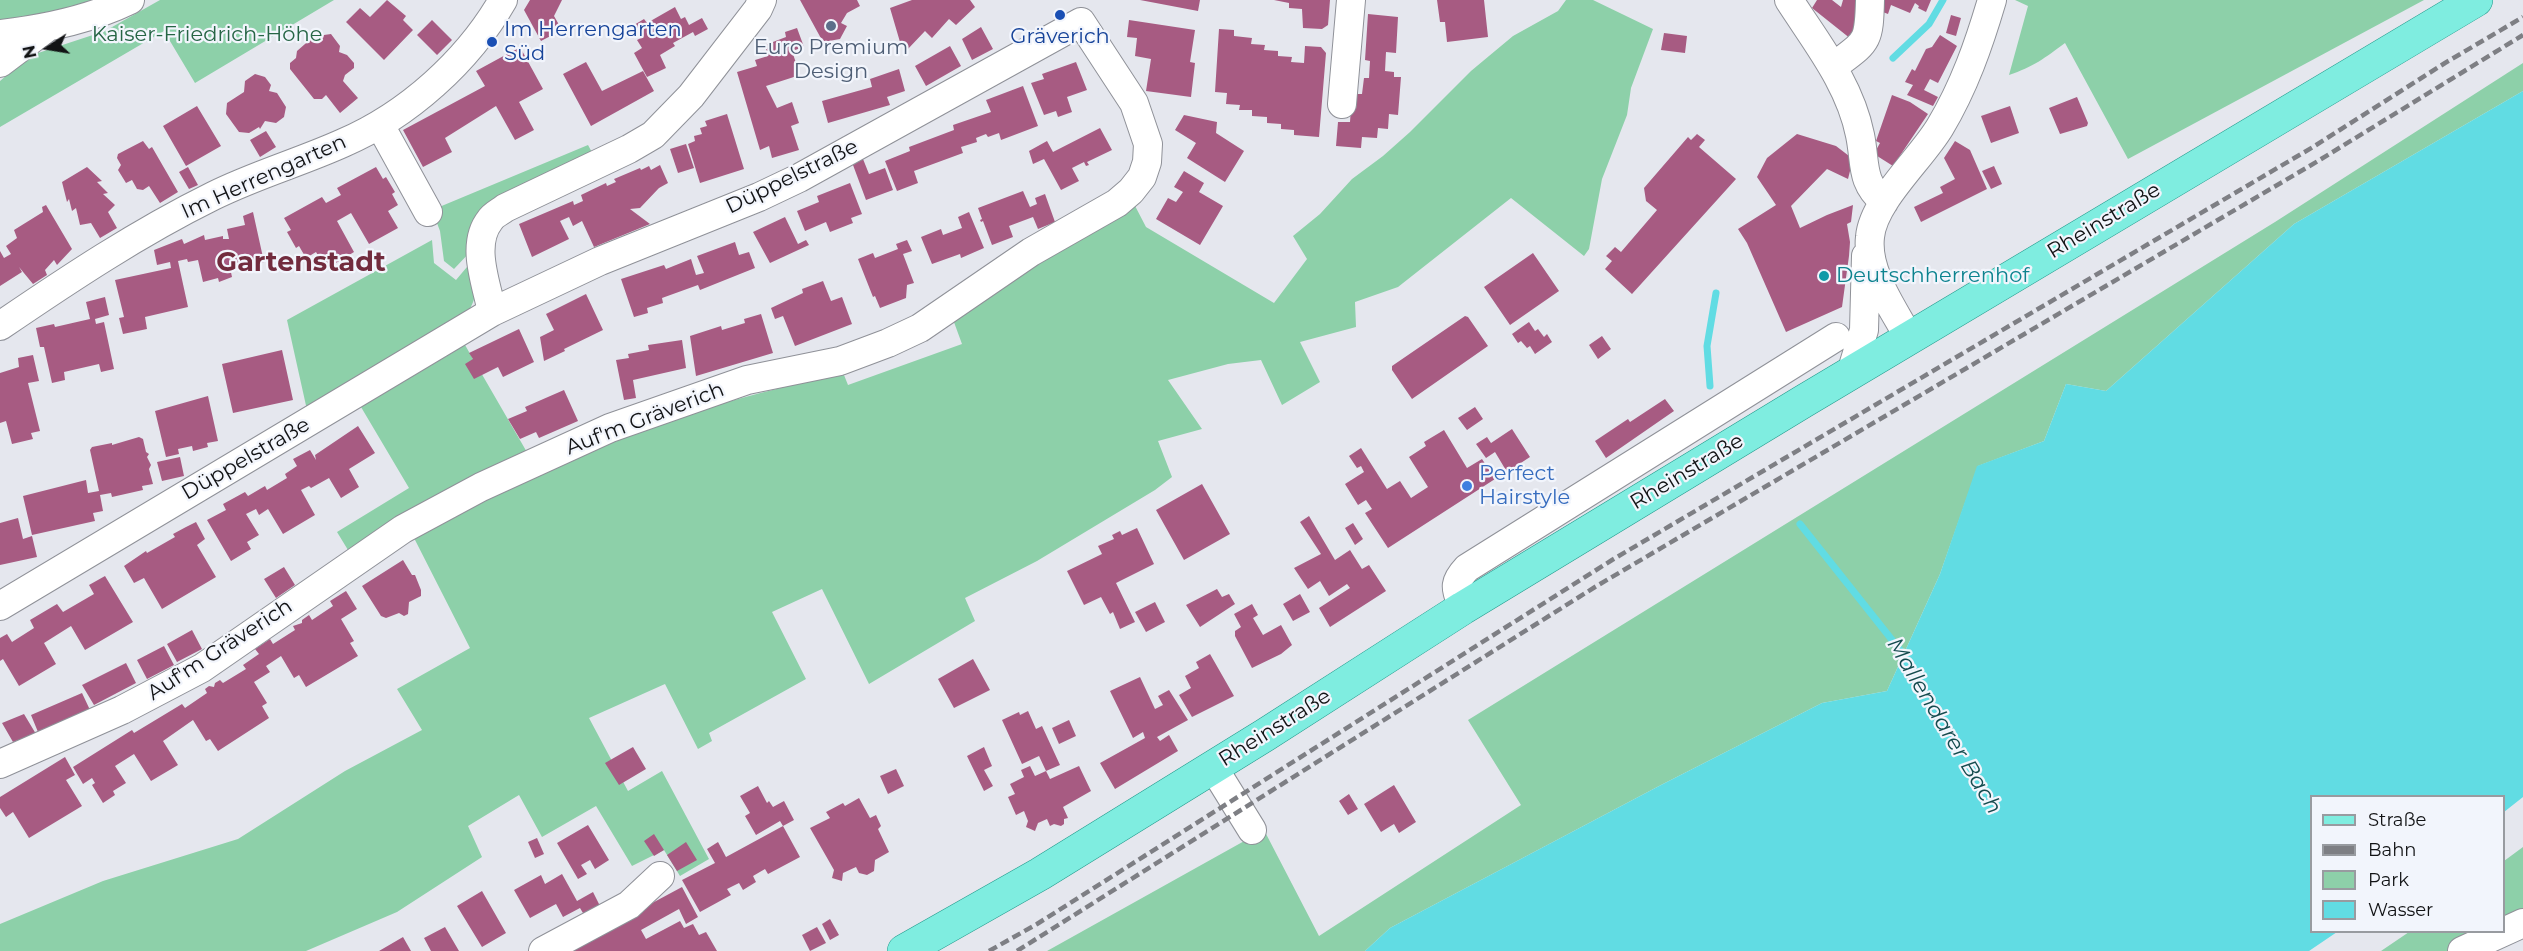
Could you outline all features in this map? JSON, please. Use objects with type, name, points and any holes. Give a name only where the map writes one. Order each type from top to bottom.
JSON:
[{"type":"main road","name":"Rheinstraße","points":[[904,951],[1040,874],[1463,608],[1804,401],[2476,0]]},
{"type":"street","points":[[0,34],[45,29],[107,11],[130,0]]},
{"type":"street","name":"Im Herrengarten","points":[[0,326],[106,254],[214,195],[345,143],[380,125],[449,69],[486,27],[503,0]]},
{"type":"street","points":[[492,312],[480,250],[490,219],[505,208],[629,149],[653,135],[691,96],[758,9],[762,0]]},
{"type":"street","points":[[1342,104],[1351,0]]},
{"type":"street","points":[[1833,67],[1864,44],[1870,32],[1870,0]]},
{"type":"street","points":[[1909,338],[1880,283],[1872,262],[1870,246],[1873,220],[1884,202],[1930,143],[1957,98],[1978,48],[1992,0]]},
{"type":"street","points":[[1785,7],[1833,67],[1860,133],[1869,188],[1884,202]]},
{"type":"street","name":"Düppelstraße","points":[[0,606],[492,312],[600,261],[759,197],[799,178],[1082,11]]},
{"type":"street","name":"Auf'm Gräverich","points":[[0,764],[122,710],[202,668],[403,529],[481,487],[610,428],[747,380],[840,361],[888,343],[920,328],[1031,252],[1117,203],[1142,177],[1147,162],[1148,144],[1134,104],[1082,11]]},
{"type":"street","points":[[0,63],[45,29]]},
{"type":"street","points":[[380,125],[428,213]]},
{"type":"street","points":[[1851,373],[1864,330],[1864,261],[1870,246]]},
{"type":"street","points":[[1463,608],[1456,590],[1457,579],[1467,568],[1836,337]]},
{"type":"street","points":[[1785,367],[1804,401]]},
{"type":"street","points":[[1213,767],[1252,830]]},
{"type":"street","points":[[543,951],[629,906],[660,876]]},
{"type":"street","points":[[2505,931],[2523,923]]},
{"type":"street","points":[[2462,951],[2501,933]]},
{"type":"green space","name":"Kaiser-Friedrich-Höhe","points":[[0,0],[100,0],[67,12],[0,22]]},
{"type":"green space","name":"Kaiser-Friedrich-Höhe","points":[[160,0],[334,0],[195,83],[164,31],[0,127],[0,81],[29,56],[105,31]]},
{"type":"green space","points":[[1566,0],[1593,0],[1653,29],[1631,88],[1627,115],[1602,179],[1589,249],[1584,256],[1511,198],[1398,287],[1355,302],[1356,327],[1300,342],[1320,382],[1282,405],[1261,360],[1228,364],[1168,380],[1202,429],[1158,441],[1172,477],[1155,490],[1037,561],[965,598],[975,621],[869,684],[822,589],[772,612],[806,679],[709,733],[712,741],[698,749],[665,684],[589,718],[628,791],[662,771],[709,859],[680,876],[664,850],[632,866],[596,806],[542,837],[519,795],[468,826],[482,857],[397,912],[306,951],[0,951],[0,924],[103,881],[238,839],[345,771],[422,730],[397,689],[470,648],[413,536],[569,461],[677,418],[787,386],[844,375],[848,385],[962,344],[951,314],[1133,202],[1146,227],[1274,303],[1307,259],[1293,236],[1320,214],[1352,179],[1410,132],[1471,71],[1513,36],[1558,11]]},
{"type":"green space","points":[[2015,0],[2424,0],[2128,159],[2065,43],[2039,62],[2009,75],[2028,6]]},
{"type":"green space","points":[[2523,63],[2523,91],[2294,224],[2106,391],[2066,384],[2044,441],[1978,466],[1940,574],[1887,691],[1822,703],[1390,928],[1365,951],[1047,951],[1264,830],[1319,936],[1521,805],[1468,720],[2275,222]]},
{"type":"green space","points":[[588,145],[594,156],[472,250],[454,269],[444,261],[440,231],[432,210]]},
{"type":"green space","points":[[432,240],[434,263],[456,280],[472,261],[475,294],[467,313],[307,410],[287,320]]},
{"type":"green space","points":[[465,345],[528,454],[348,550],[337,532],[409,488],[361,407]]},
{"type":"green space","points":[[2523,847],[2523,919],[2505,927],[2505,860]]},
{"type":"green space","points":[[2408,933],[2490,933],[2449,951],[2381,951]]},
{"type":"water","points":[[2523,91],[2523,797],[2505,811],[2505,795],[2310,795],[2310,933],[2336,933],[2309,951],[1365,951],[1390,928],[1822,703],[1887,691],[1940,574],[1977,466],[2044,441],[2066,384],[2106,391],[2294,224]]},
{"type":"building","points":[[387,0],[406,16],[403,20],[413,30],[384,60],[346,22],[360,8],[370,17]]},
{"type":"building","points":[[530,0],[562,0],[554,16],[562,30],[541,41],[524,10]]},
{"type":"building","points":[[800,0],[857,0],[860,6],[847,13],[841,23],[847,26],[840,39],[823,42]]},
{"type":"building","points":[[912,0],[970,0],[975,7],[956,25],[949,19],[932,38],[925,31],[907,50],[900,42],[890,8]]},
{"type":"building","points":[[1140,0],[1200,0],[1198,11]]},
{"type":"building","points":[[1274,0],[1330,0],[1328,25],[1322,29],[1303,28],[1302,9],[1289,8],[1289,3]]},
{"type":"building","points":[[1437,0],[1484,0],[1488,37],[1447,42],[1445,22],[1440,22]]},
{"type":"building","points":[[1817,0],[1832,0],[1841,7],[1843,0],[1867,0],[1856,43],[1812,8]]},
{"type":"building","points":[[1876,0],[1931,0],[1926,12],[1918,8],[1919,6],[1915,3],[1910,13],[1891,5],[1888,14],[1875,9]]},
{"type":"building","points":[[675,7],[681,19],[685,17],[689,25],[702,18],[708,29],[695,36],[693,32],[673,43],[675,46],[660,55],[666,68],[647,77],[634,53],[642,48],[637,40],[641,38],[634,25],[644,19],[647,23]]},
{"type":"building","points":[[1368,14],[1398,17],[1396,53],[1386,52],[1385,71],[1394,72],[1394,77],[1401,77],[1398,115],[1389,114],[1388,129],[1378,128],[1377,138],[1362,137],[1361,148],[1336,146],[1338,122],[1350,122],[1351,108],[1356,109],[1357,94],[1362,94],[1364,78],[1369,78],[1370,61],[1365,60]]},
{"type":"building","points":[[1951,15],[1961,18],[1956,36],[1946,33]]},
{"type":"building","points":[[432,20],[452,40],[437,55],[417,35]]},
{"type":"building","points":[[1129,20],[1195,30],[1190,62],[1195,63],[1191,97],[1146,91],[1151,59],[1135,56],[1137,38],[1127,37]]},
{"type":"building","points":[[981,27],[993,49],[972,60],[962,39]]},
{"type":"building","points":[[797,28],[804,47],[792,51],[800,75],[766,86],[777,108],[792,102],[799,123],[791,126],[799,150],[772,158],[769,146],[760,150],[737,72],[757,66],[755,60],[768,56],[765,45],[786,37],[785,32]]},
{"type":"building","points":[[1219,29],[1234,30],[1234,36],[1252,38],[1251,44],[1265,45],[1264,50],[1278,51],[1278,56],[1292,57],[1291,62],[1304,63],[1305,46],[1321,47],[1326,53],[1319,137],[1294,135],[1294,130],[1281,129],[1281,124],[1267,123],[1267,117],[1252,116],[1252,110],[1239,110],[1240,105],[1226,104],[1227,93],[1215,92]]},
{"type":"building","points":[[1664,33],[1687,36],[1685,53],[1661,50]]},
{"type":"building","points":[[331,34],[340,46],[339,52],[347,55],[354,63],[354,68],[345,75],[343,81],[358,98],[340,113],[326,95],[322,99],[314,99],[290,69],[290,63],[296,58],[297,51],[313,37],[321,38]]},
{"type":"building","points":[[1940,35],[1957,46],[1938,83],[1930,79],[1924,90],[1938,97],[1933,106],[1907,95],[1913,85],[1905,82],[1912,69],[1915,71],[1926,49],[1932,47]]},
{"type":"building","points":[[950,46],[961,66],[926,86],[915,66]]},
{"type":"building","points":[[520,47],[543,89],[519,102],[534,130],[515,140],[496,106],[445,138],[452,152],[423,167],[403,130],[485,86],[476,71]]},
{"type":"building","points":[[586,62],[602,91],[643,71],[654,91],[591,126],[563,74]]},
{"type":"building","points":[[1076,62],[1087,90],[1067,97],[1072,112],[1058,117],[1056,111],[1044,115],[1031,83],[1044,79],[1042,74]]},
{"type":"building","points":[[899,69],[905,91],[887,97],[890,105],[828,123],[822,101],[872,87],[870,79]]},
{"type":"building","points":[[255,74],[265,77],[271,85],[269,91],[277,93],[286,107],[284,117],[276,123],[265,121],[260,129],[259,127],[249,133],[239,132],[226,114],[227,103],[244,92],[245,81]]},
{"type":"building","points":[[1023,86],[1038,126],[1001,140],[999,133],[976,138],[977,142],[961,147],[963,153],[914,171],[918,183],[897,191],[885,161],[910,151],[909,147],[954,130],[953,125],[991,112],[986,100]]},
{"type":"building","points":[[1892,95],[1910,102],[1928,114],[1893,166],[1874,154],[1880,143],[1876,141]]},
{"type":"building","points":[[2077,97],[2088,123],[2087,126],[2060,134],[2049,108]]},
{"type":"building","points":[[197,106],[221,146],[186,166],[163,126]]},
{"type":"building","points":[[2010,106],[2019,133],[1991,143],[1981,116]]},
{"type":"building","points":[[727,114],[744,169],[700,183],[688,144],[695,141],[694,136],[702,134],[700,128],[707,126],[705,121]]},
{"type":"building","points":[[1184,115],[1217,122],[1216,133],[1244,151],[1225,182],[1187,158],[1196,143],[1175,130]]},
{"type":"building","points":[[1100,128],[1112,150],[1087,162],[1089,165],[1086,166],[1084,162],[1072,168],[1079,181],[1061,190],[1044,159],[1033,164],[1029,151],[1047,141],[1053,152]]},
{"type":"building","points":[[266,131],[276,147],[260,157],[250,140]]},
{"type":"building","points":[[1697,134],[1705,140],[1699,147],[1736,179],[1632,294],[1605,269],[1612,261],[1606,256],[1615,247],[1621,252],[1657,210],[1646,201],[1644,188],[1688,137],[1691,140]]},
{"type":"building","points":[[1797,134],[1836,146],[1853,159],[1848,179],[1827,169],[1791,206],[1800,228],[1853,205],[1851,222],[1847,224],[1850,242],[1842,307],[1786,332],[1747,243],[1738,229],[1776,205],[1757,177],[1767,158]]},
{"type":"building","points":[[143,141],[149,149],[152,147],[178,192],[160,203],[149,186],[143,190],[137,189],[132,180],[126,183],[118,170],[121,165],[117,158],[118,154]]},
{"type":"building","points":[[1955,141],[1970,150],[1987,189],[1921,222],[1914,207],[1943,193],[1940,187],[1955,179],[1944,158]]},
{"type":"building","points":[[686,144],[694,168],[678,173],[670,149]]},
{"type":"building","points":[[863,159],[869,174],[885,168],[893,190],[866,200],[853,165]]},
{"type":"building","points":[[660,165],[668,183],[659,188],[640,208],[630,209],[650,224],[594,247],[582,221],[573,226],[569,217],[560,221],[569,239],[532,257],[519,224],[573,201],[574,205],[583,201],[581,195],[606,183],[607,186],[616,182],[614,179],[640,168],[641,170],[649,166],[651,170]]},
{"type":"building","points":[[1994,166],[2002,184],[1991,189],[1982,171]]},
{"type":"building","points":[[87,167],[102,181],[97,182],[108,193],[103,194],[115,205],[108,212],[117,228],[100,238],[91,223],[80,225],[76,208],[72,211],[69,199],[67,202],[62,182]]},
{"type":"building","points":[[188,167],[198,185],[189,189],[179,172]]},
{"type":"building","points":[[376,167],[383,179],[386,177],[395,192],[392,194],[398,205],[388,211],[398,228],[369,244],[351,213],[337,221],[354,252],[326,269],[316,252],[306,258],[299,246],[296,248],[287,232],[291,230],[284,218],[322,197],[326,203],[341,195],[337,188]]},
{"type":"building","points":[[1184,171],[1204,183],[1199,192],[1223,206],[1200,245],[1156,219],[1168,198],[1176,202],[1183,192],[1174,187]]},
{"type":"building","points":[[850,183],[862,214],[851,218],[853,223],[830,232],[826,222],[805,231],[797,211],[819,202],[817,196]]},
{"type":"building","points":[[1023,191],[1030,207],[1037,204],[1035,198],[1045,194],[1055,222],[1038,229],[1033,217],[1009,226],[1013,237],[992,245],[983,221],[980,220],[982,219],[978,208]]},
{"type":"building","points":[[46,205],[72,249],[57,265],[54,260],[45,270],[47,275],[33,284],[19,267],[22,272],[0,286],[0,251],[4,258],[11,254],[6,246],[17,238],[14,230],[43,212],[42,207]]},
{"type":"building","points":[[253,212],[264,262],[249,265],[250,268],[236,269],[234,262],[229,263],[232,277],[219,282],[218,278],[203,282],[198,260],[178,261],[188,307],[145,317],[147,329],[123,334],[119,318],[124,317],[115,280],[171,268],[170,262],[157,265],[154,250],[182,239],[184,244],[204,235],[205,240],[223,236],[223,239],[229,239],[227,229],[245,225],[243,216]]},
{"type":"building","points":[[969,212],[984,248],[961,258],[960,254],[932,264],[921,237],[941,229],[943,235],[962,228],[958,217]]},
{"type":"building","points":[[785,217],[798,244],[806,240],[809,245],[770,263],[753,232]]},
{"type":"building","points":[[907,240],[912,251],[903,254],[914,283],[907,285],[906,298],[880,308],[875,296],[873,297],[858,259],[873,253],[875,258],[898,249],[896,244]]},
{"type":"building","points":[[735,242],[739,255],[749,252],[755,268],[700,290],[698,285],[662,298],[663,303],[647,308],[648,313],[634,317],[621,279],[664,265],[666,269],[691,259],[696,275],[704,273],[697,256]]},
{"type":"building","points":[[1533,253],[1559,291],[1510,325],[1484,287]]},
{"type":"building","points":[[823,281],[831,301],[842,297],[852,324],[795,346],[783,316],[775,319],[771,308],[803,293],[802,289]]},
{"type":"building","points":[[586,294],[603,330],[544,361],[540,337],[554,330],[546,314]]},
{"type":"building","points":[[105,297],[109,315],[95,319],[96,324],[104,322],[114,369],[101,372],[99,364],[64,372],[65,380],[52,383],[44,347],[40,347],[36,328],[54,324],[55,327],[90,319],[86,302]]},
{"type":"building","points":[[761,314],[773,353],[696,376],[690,336],[721,326],[722,330],[745,323],[744,319]]},
{"type":"building","points":[[1465,316],[1488,346],[1412,399],[1392,370],[1392,366]]},
{"type":"building","points":[[1529,322],[1535,331],[1538,329],[1544,337],[1547,334],[1552,342],[1535,354],[1530,346],[1527,348],[1521,341],[1518,343],[1512,334]]},
{"type":"building","points":[[519,329],[534,362],[503,377],[498,367],[474,379],[465,364],[473,359],[469,353]]},
{"type":"building","points":[[1602,336],[1611,349],[1598,359],[1589,345]]},
{"type":"building","points":[[682,340],[686,368],[633,380],[636,398],[624,400],[616,360],[629,358],[628,354],[649,350],[648,345]]},
{"type":"building","points":[[282,350],[293,400],[233,413],[222,364]]},
{"type":"building","points":[[33,355],[39,381],[28,383],[40,431],[31,433],[33,439],[12,444],[6,421],[0,423],[0,373],[19,367],[18,358]]},
{"type":"building","points":[[564,390],[578,421],[539,438],[536,432],[520,439],[508,419],[527,411],[525,407]]},
{"type":"building","points":[[208,396],[218,441],[207,443],[208,447],[193,451],[192,446],[178,449],[179,454],[166,457],[155,411]]},
{"type":"building","points":[[1665,399],[1674,411],[1606,458],[1595,441],[1628,419],[1630,422]]},
{"type":"building","points":[[1475,407],[1483,419],[1467,430],[1458,418]]},
{"type":"building","points":[[358,426],[375,453],[349,469],[359,487],[341,498],[329,478],[311,488],[309,486],[301,490],[315,515],[283,534],[268,509],[259,515],[256,509],[246,514],[259,535],[247,542],[251,549],[231,561],[207,520],[226,510],[223,504],[245,492],[248,496],[265,486],[267,490],[287,478],[285,474],[297,466],[293,459],[310,450],[316,460],[315,455]]},
{"type":"building","points":[[1512,429],[1530,457],[1507,472],[1495,452],[1486,458],[1476,444],[1487,437],[1491,443]]},
{"type":"building","points":[[1444,430],[1467,468],[1482,459],[1495,479],[1388,548],[1365,513],[1372,509],[1366,500],[1358,505],[1345,484],[1364,472],[1361,466],[1357,468],[1349,456],[1361,448],[1387,489],[1400,481],[1411,498],[1428,487],[1409,457],[1426,446],[1424,442]]},
{"type":"building","points":[[139,437],[143,439],[146,452],[149,454],[147,457],[151,465],[149,469],[153,484],[142,486],[143,490],[112,497],[111,493],[100,495],[103,511],[93,513],[95,521],[32,535],[23,496],[86,480],[88,493],[99,491],[90,450],[92,447],[112,443],[112,445]]},
{"type":"building","points":[[180,457],[184,476],[162,481],[157,462]]},
{"type":"building","points":[[1202,484],[1230,534],[1184,560],[1156,510]]},
{"type":"building","points":[[1309,516],[1335,560],[1350,550],[1362,569],[1369,565],[1386,591],[1330,627],[1319,608],[1350,588],[1347,584],[1329,596],[1320,581],[1308,589],[1294,568],[1321,554],[1300,522]]},
{"type":"building","points":[[18,518],[23,539],[32,536],[37,557],[0,565],[0,523]]},
{"type":"building","points":[[196,522],[205,539],[197,545],[216,577],[162,609],[144,578],[134,583],[124,566],[146,551],[147,553],[175,537],[173,534]]},
{"type":"building","points":[[1353,523],[1363,539],[1355,545],[1345,528]]},
{"type":"building","points":[[1137,528],[1154,564],[1116,583],[1135,622],[1120,629],[1113,612],[1110,614],[1101,597],[1084,605],[1067,571],[1102,554],[1098,546],[1114,539],[1112,535],[1120,531],[1122,535]]},
{"type":"building","points":[[403,560],[412,575],[415,575],[421,596],[409,602],[408,614],[404,616],[399,613],[386,618],[381,616],[362,586]]},
{"type":"building","points":[[284,567],[295,585],[276,598],[264,579]]},
{"type":"building","points":[[105,576],[133,622],[85,650],[71,626],[44,643],[56,664],[19,686],[3,659],[0,661],[0,638],[7,634],[12,642],[34,628],[30,620],[57,604],[63,612],[94,594],[89,585]]},
{"type":"building","points":[[1217,589],[1222,597],[1229,594],[1235,604],[1200,627],[1186,605]]},
{"type":"building","points":[[346,591],[357,609],[341,619],[354,641],[350,643],[358,656],[306,687],[299,675],[294,678],[281,656],[266,666],[270,672],[254,682],[267,703],[262,706],[269,718],[218,751],[210,739],[206,741],[193,720],[163,741],[178,765],[151,781],[134,754],[115,766],[126,783],[113,791],[115,795],[103,803],[92,785],[95,783],[92,778],[83,784],[73,767],[132,730],[134,733],[182,704],[185,708],[207,693],[205,689],[209,686],[214,687],[215,683],[220,680],[223,683],[246,669],[243,665],[259,654],[255,649],[270,639],[273,644],[295,630],[293,626],[302,623],[302,620],[309,615],[312,620],[333,606],[330,601]]},
{"type":"building","points":[[1300,594],[1310,612],[1293,621],[1283,604]]},
{"type":"building","points":[[1155,602],[1165,622],[1146,632],[1135,612]]},
{"type":"building","points":[[1252,604],[1258,615],[1253,618],[1263,635],[1281,625],[1292,645],[1281,654],[1252,668],[1235,636],[1235,631],[1241,627],[1234,614]]},
{"type":"building","points":[[192,630],[202,649],[177,662],[167,644]]},
{"type":"building","points":[[164,646],[174,665],[147,679],[137,660]]},
{"type":"building","points":[[1210,654],[1234,696],[1192,717],[1179,695],[1191,688],[1185,676],[1199,668],[1196,662]]},
{"type":"building","points":[[973,659],[990,690],[954,708],[938,679]]},
{"type":"building","points":[[126,663],[136,683],[94,705],[82,685]]},
{"type":"building","points":[[1140,677],[1155,709],[1163,705],[1158,696],[1169,690],[1188,720],[1157,737],[1160,741],[1169,735],[1178,751],[1115,789],[1100,763],[1145,738],[1143,732],[1133,738],[1110,691]]},
{"type":"building","points":[[82,693],[90,710],[38,732],[31,715]]},
{"type":"building","points":[[1028,711],[1036,729],[1042,726],[1060,765],[1046,771],[1039,756],[1022,764],[1002,720],[1019,712],[1020,715]]},
{"type":"building","points":[[24,714],[36,734],[13,742],[2,723]]},
{"type":"building","points":[[1069,720],[1076,736],[1059,744],[1052,728]]},
{"type":"building","points":[[633,747],[646,769],[619,785],[605,763]]},
{"type":"building","points":[[984,747],[992,766],[984,770],[993,786],[984,791],[967,756]]},
{"type":"building","points":[[65,757],[75,775],[66,780],[82,806],[29,838],[13,812],[6,817],[0,808],[0,797]]},
{"type":"building","points":[[1030,766],[1035,776],[1046,771],[1050,779],[1079,766],[1091,791],[1063,807],[1068,818],[1064,819],[1064,824],[1061,826],[1054,824],[1050,826],[1047,819],[1038,823],[1035,831],[1026,827],[1028,821],[1024,811],[1016,815],[1008,797],[1015,794],[1010,784],[1024,777],[1021,770]]},
{"type":"building","points":[[896,769],[904,786],[888,794],[880,776]]},
{"type":"building","points":[[1394,785],[1416,822],[1399,833],[1394,824],[1381,832],[1364,804]]},
{"type":"building","points":[[758,786],[767,803],[769,801],[773,807],[784,801],[794,820],[783,826],[780,821],[756,835],[745,816],[750,813],[740,796]]},
{"type":"building","points":[[1349,794],[1358,809],[1348,815],[1339,801]]},
{"type":"building","points":[[859,798],[870,818],[876,815],[881,826],[878,829],[889,852],[875,860],[874,871],[867,875],[859,873],[856,867],[843,873],[842,881],[832,878],[834,870],[810,828],[830,818],[826,812],[843,803],[845,806]]},
{"type":"building","points":[[588,825],[609,860],[595,869],[590,860],[581,865],[587,874],[578,879],[557,843]]},
{"type":"building","points":[[783,826],[800,857],[768,874],[765,869],[753,876],[756,882],[743,890],[739,883],[727,889],[731,895],[700,912],[682,880],[715,863],[707,849],[718,842],[726,857]]},
{"type":"building","points":[[654,834],[664,850],[654,856],[644,841]]},
{"type":"building","points":[[537,838],[544,854],[535,858],[528,842]]},
{"type":"building","points":[[686,842],[697,860],[677,871],[667,855]]},
{"type":"building","points":[[562,874],[577,901],[593,892],[602,910],[586,918],[580,908],[563,917],[556,904],[530,918],[514,890],[541,875],[545,884]]},
{"type":"building","points":[[682,887],[698,917],[686,924],[679,909],[641,930],[646,939],[680,921],[684,928],[693,924],[699,935],[706,932],[717,951],[563,951]]},
{"type":"building","points":[[482,891],[506,933],[482,947],[457,906]]},
{"type":"building","points":[[830,919],[839,935],[830,940],[822,924]]},
{"type":"building","points":[[445,927],[459,951],[431,951],[424,938]]},
{"type":"building","points":[[817,927],[826,943],[810,951],[802,935]]},
{"type":"building","points":[[403,937],[411,951],[379,951]]},
{"type":"waterway","name":"Mallendarer Bach","points":[[1893,58],[1929,24],[1943,0]]},
{"type":"waterway","name":"Mallendarer Bach","points":[[1710,386],[1707,346],[1716,293]]},
{"type":"waterway","name":"Mallendarer Bach","points":[[1800,524],[1908,660]]},
{"type":"railway","points":[[989,951],[1037,924],[1612,560],[2313,147],[2445,63],[2523,17]]},
{"type":"railway","points":[[1017,951],[1595,587],[2318,161],[2523,35]]},
{"type":"place","name":"Gräverich","points":[[1060,15]]},
{"type":"place","name":"Euro Premium Design","points":[[831,26]]},
{"type":"place","name":"Im Herrengarten Süd","points":[[492,42]]},
{"type":"place","name":"Deutschherrenhof","points":[[1824,276]]},
{"type":"place","name":"Perfect Hairstyle","points":[[1467,486]]},
{"type":"district","name":"Gartenstadt","points":[[301,263]]}]
